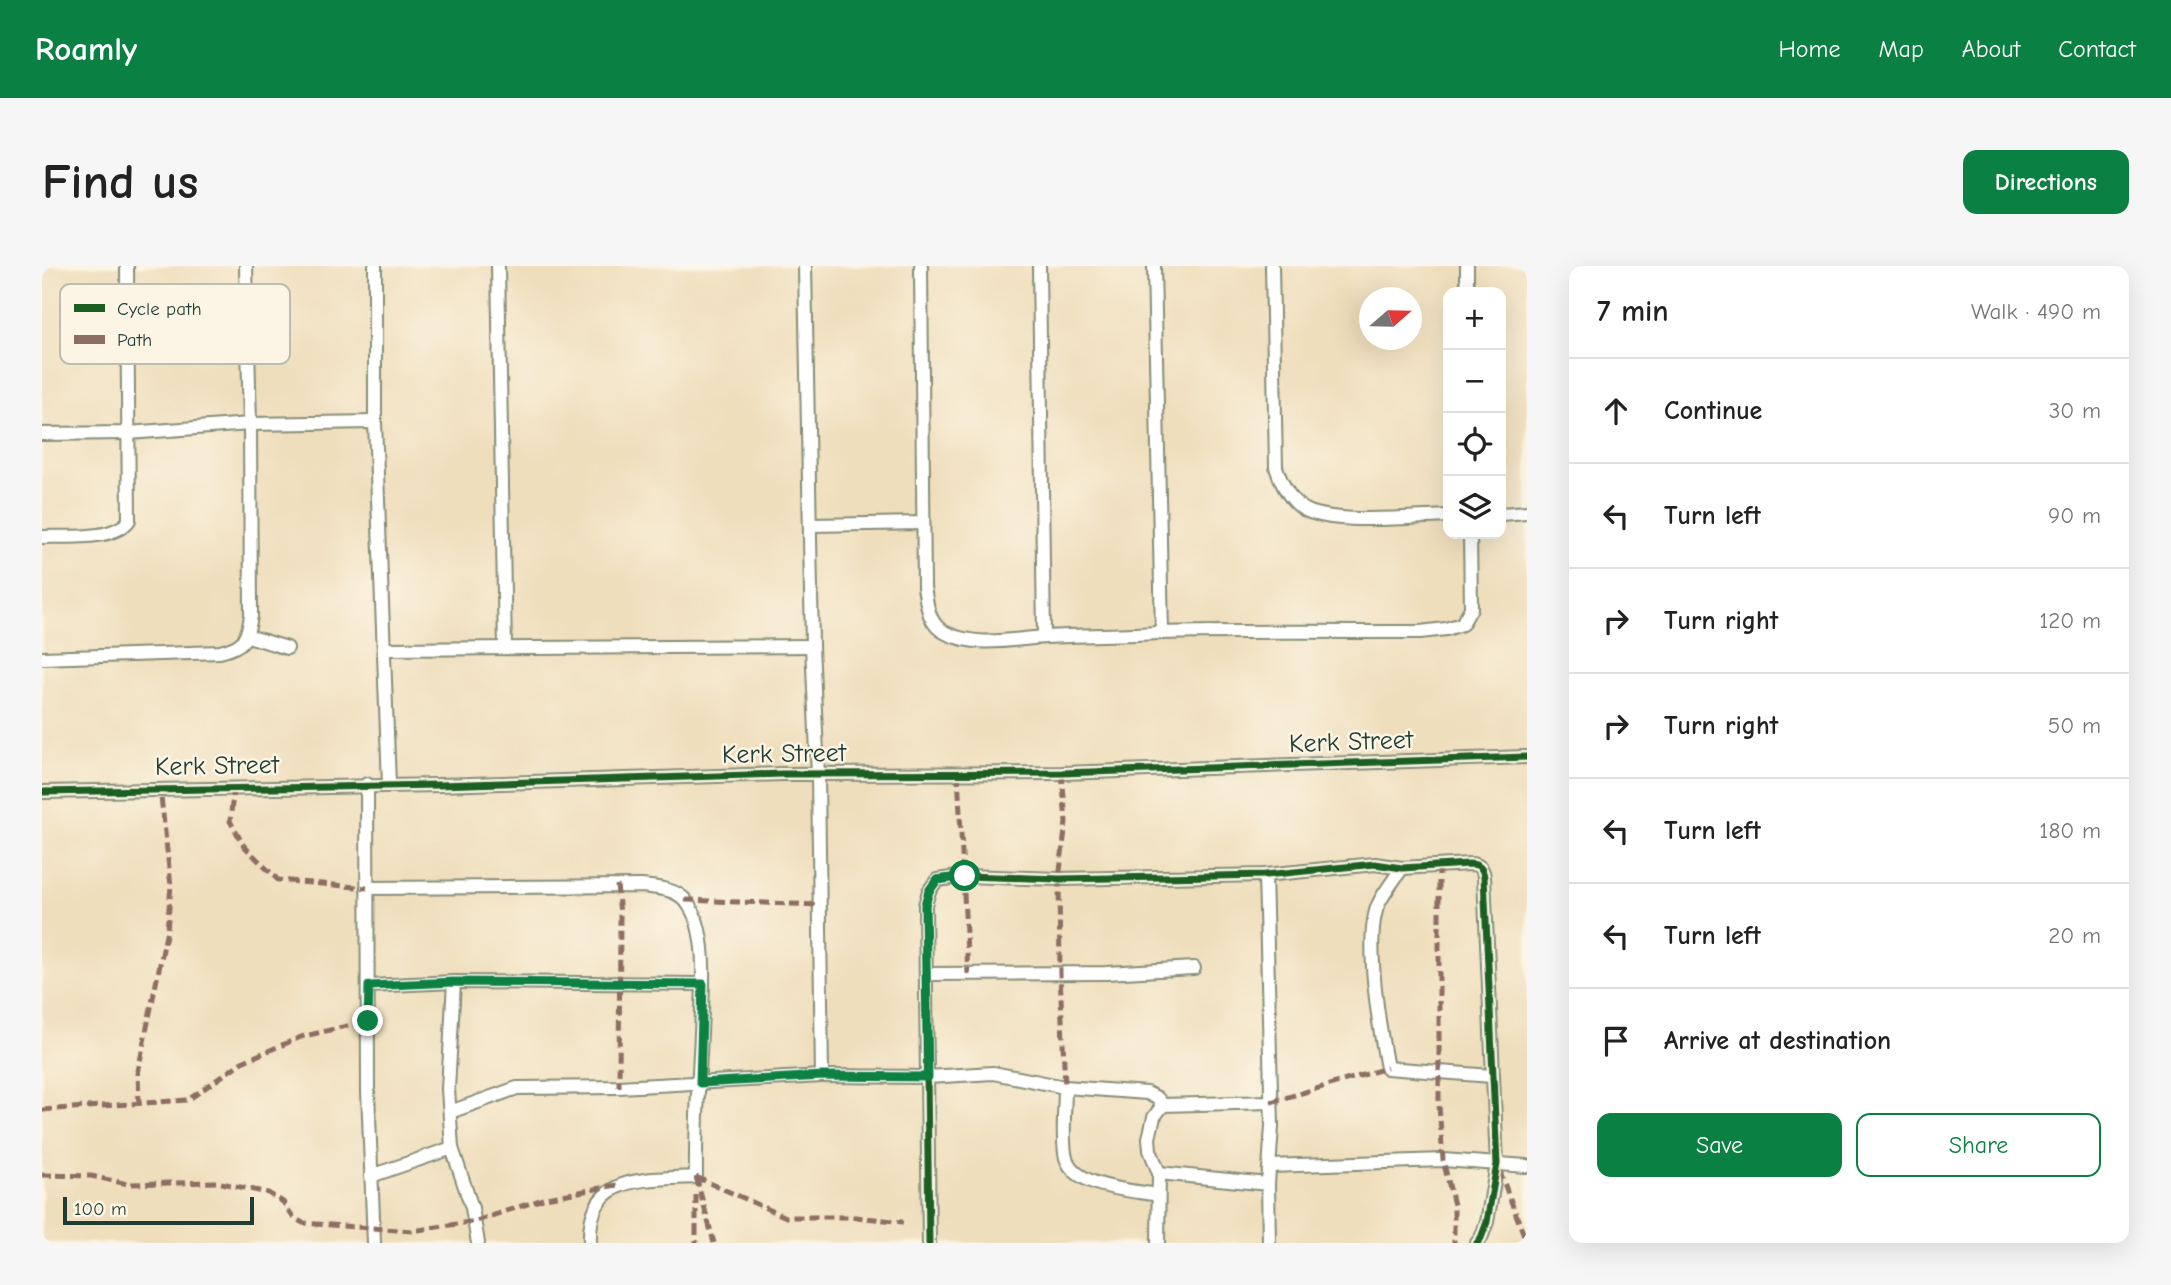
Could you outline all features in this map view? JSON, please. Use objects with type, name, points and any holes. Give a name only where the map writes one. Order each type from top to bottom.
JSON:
[{"type":"street","points":[[127,266],[127,284]]},
{"type":"street","points":[[246,266],[246,284]]},
{"type":"street","points":[[375,266],[375,422],[390,784]]},
{"type":"street","points":[[498,266],[505,648]]},
{"type":"street","points":[[806,266],[822,1076]]},
{"type":"street","points":[[921,266],[924,587],[929,615],[934,625],[944,633],[965,640],[990,642],[1044,637],[1162,633],[1420,632],[1454,627],[1462,624],[1471,608],[1469,539]]},
{"type":"street","points":[[1039,266],[1044,637]]},
{"type":"street","points":[[1154,266],[1162,633]]},
{"type":"street","points":[[1272,266],[1276,467],[1292,500],[1317,514],[1342,518],[1443,516]]},
{"type":"street","points":[[1466,266],[1467,287]]},
{"type":"street","points":[[42,537],[105,534],[126,525],[130,515],[128,364]]},
{"type":"street","points":[[42,658],[220,652],[236,648],[248,636],[251,616],[248,364]]},
{"type":"street","points":[[42,433],[128,433],[250,424],[375,422]]},
{"type":"street","points":[[1506,514],[1527,512]]},
{"type":"street","points":[[811,525],[923,523]]},
{"type":"street","points":[[248,636],[286,648]]},
{"type":"street","points":[[384,649],[812,646]]},
{"type":"street","name":"Kerk Street","points":[[42,792],[818,774],[1062,773],[1527,757]]},
{"type":"street","points":[[367,784],[368,1021],[374,1243]]},
{"type":"street","points":[[929,1243],[925,905],[929,891],[937,880],[944,877],[1059,879],[1265,875],[1374,864],[1402,868],[1469,864],[1478,865],[1482,869],[1488,936],[1497,1164],[1487,1222],[1477,1243]]},
{"type":"street","points":[[1402,868],[1377,907],[1375,924],[1373,960],[1379,1026],[1387,1068],[1492,1076]]},
{"type":"street","points":[[1265,875],[1270,1102],[1269,1243]]},
{"type":"street","points":[[367,888],[641,886],[674,892],[685,900],[696,918],[701,940],[703,984],[695,1177],[638,1180],[617,1185],[598,1202],[591,1216],[590,1243]]},
{"type":"street","points":[[926,974],[1106,973],[1194,968]]},
{"type":"street","points":[[369,986],[454,982],[703,984]]},
{"type":"street","points":[[454,982],[449,1044],[452,1148],[472,1208],[478,1243]]},
{"type":"street","points":[[450,1112],[517,1087],[993,1073],[1065,1087],[1147,1093],[1163,1105]]},
{"type":"street","points":[[1065,1087],[1065,1153],[1069,1166],[1075,1173],[1091,1182],[1158,1195]]},
{"type":"street","points":[[1163,1105],[1270,1102]]},
{"type":"street","points":[[1158,1243],[1159,1173],[1150,1150],[1149,1138],[1154,1117],[1163,1105]]},
{"type":"street","points":[[371,1177],[452,1148]]},
{"type":"street","points":[[1270,1166],[1443,1160],[1527,1166]]},
{"type":"street","points":[[1159,1173],[1268,1184]]},
{"type":"marked path","points":[[958,773],[968,974]]},
{"type":"marked path","points":[[1062,773],[1066,822],[1059,879],[1065,1087]]},
{"type":"marked path","points":[[234,787],[230,821],[244,846],[278,880],[367,888]]},
{"type":"marked path","points":[[139,1105],[138,1071],[167,930],[171,886],[160,788]]},
{"type":"marked path","points":[[1439,866],[1439,1105],[1443,1160],[1454,1205],[1454,1243]]},
{"type":"marked path","points":[[617,885],[620,914],[619,1087]]},
{"type":"marked path","points":[[685,900],[820,905]]},
{"type":"marked path","points":[[42,1110],[188,1100],[242,1062],[301,1037],[367,1021]]},
{"type":"marked path","points":[[1271,1102],[1387,1068]]},
{"type":"marked path","points":[[1499,1170],[1527,1243]]},
{"type":"marked path","points":[[42,1175],[91,1176],[128,1184],[217,1182],[268,1193],[283,1202],[293,1217],[303,1223],[412,1231],[476,1221],[546,1198],[617,1185]]},
{"type":"marked path","points":[[696,1177],[786,1217],[856,1217],[903,1222]]},
{"type":"marked path","points":[[696,1177],[714,1243]]},
{"type":"marked path","points":[[696,1195],[696,1243]]},
{"type":"cycle path","points":[[42,792],[439,785],[782,774],[1062,773],[1527,757]]},
{"type":"cycle path","points":[[929,1243],[925,905],[929,891],[937,880],[965,876],[1059,879],[1265,875],[1375,864],[1402,868],[1472,864],[1480,867],[1483,874],[1497,1164],[1487,1222],[1477,1243]]},
{"type":"route","points":[[368,1021],[369,986],[412,982],[703,984],[700,1083],[822,1076],[928,1077],[925,905],[929,891],[937,880],[965,876]]}]
